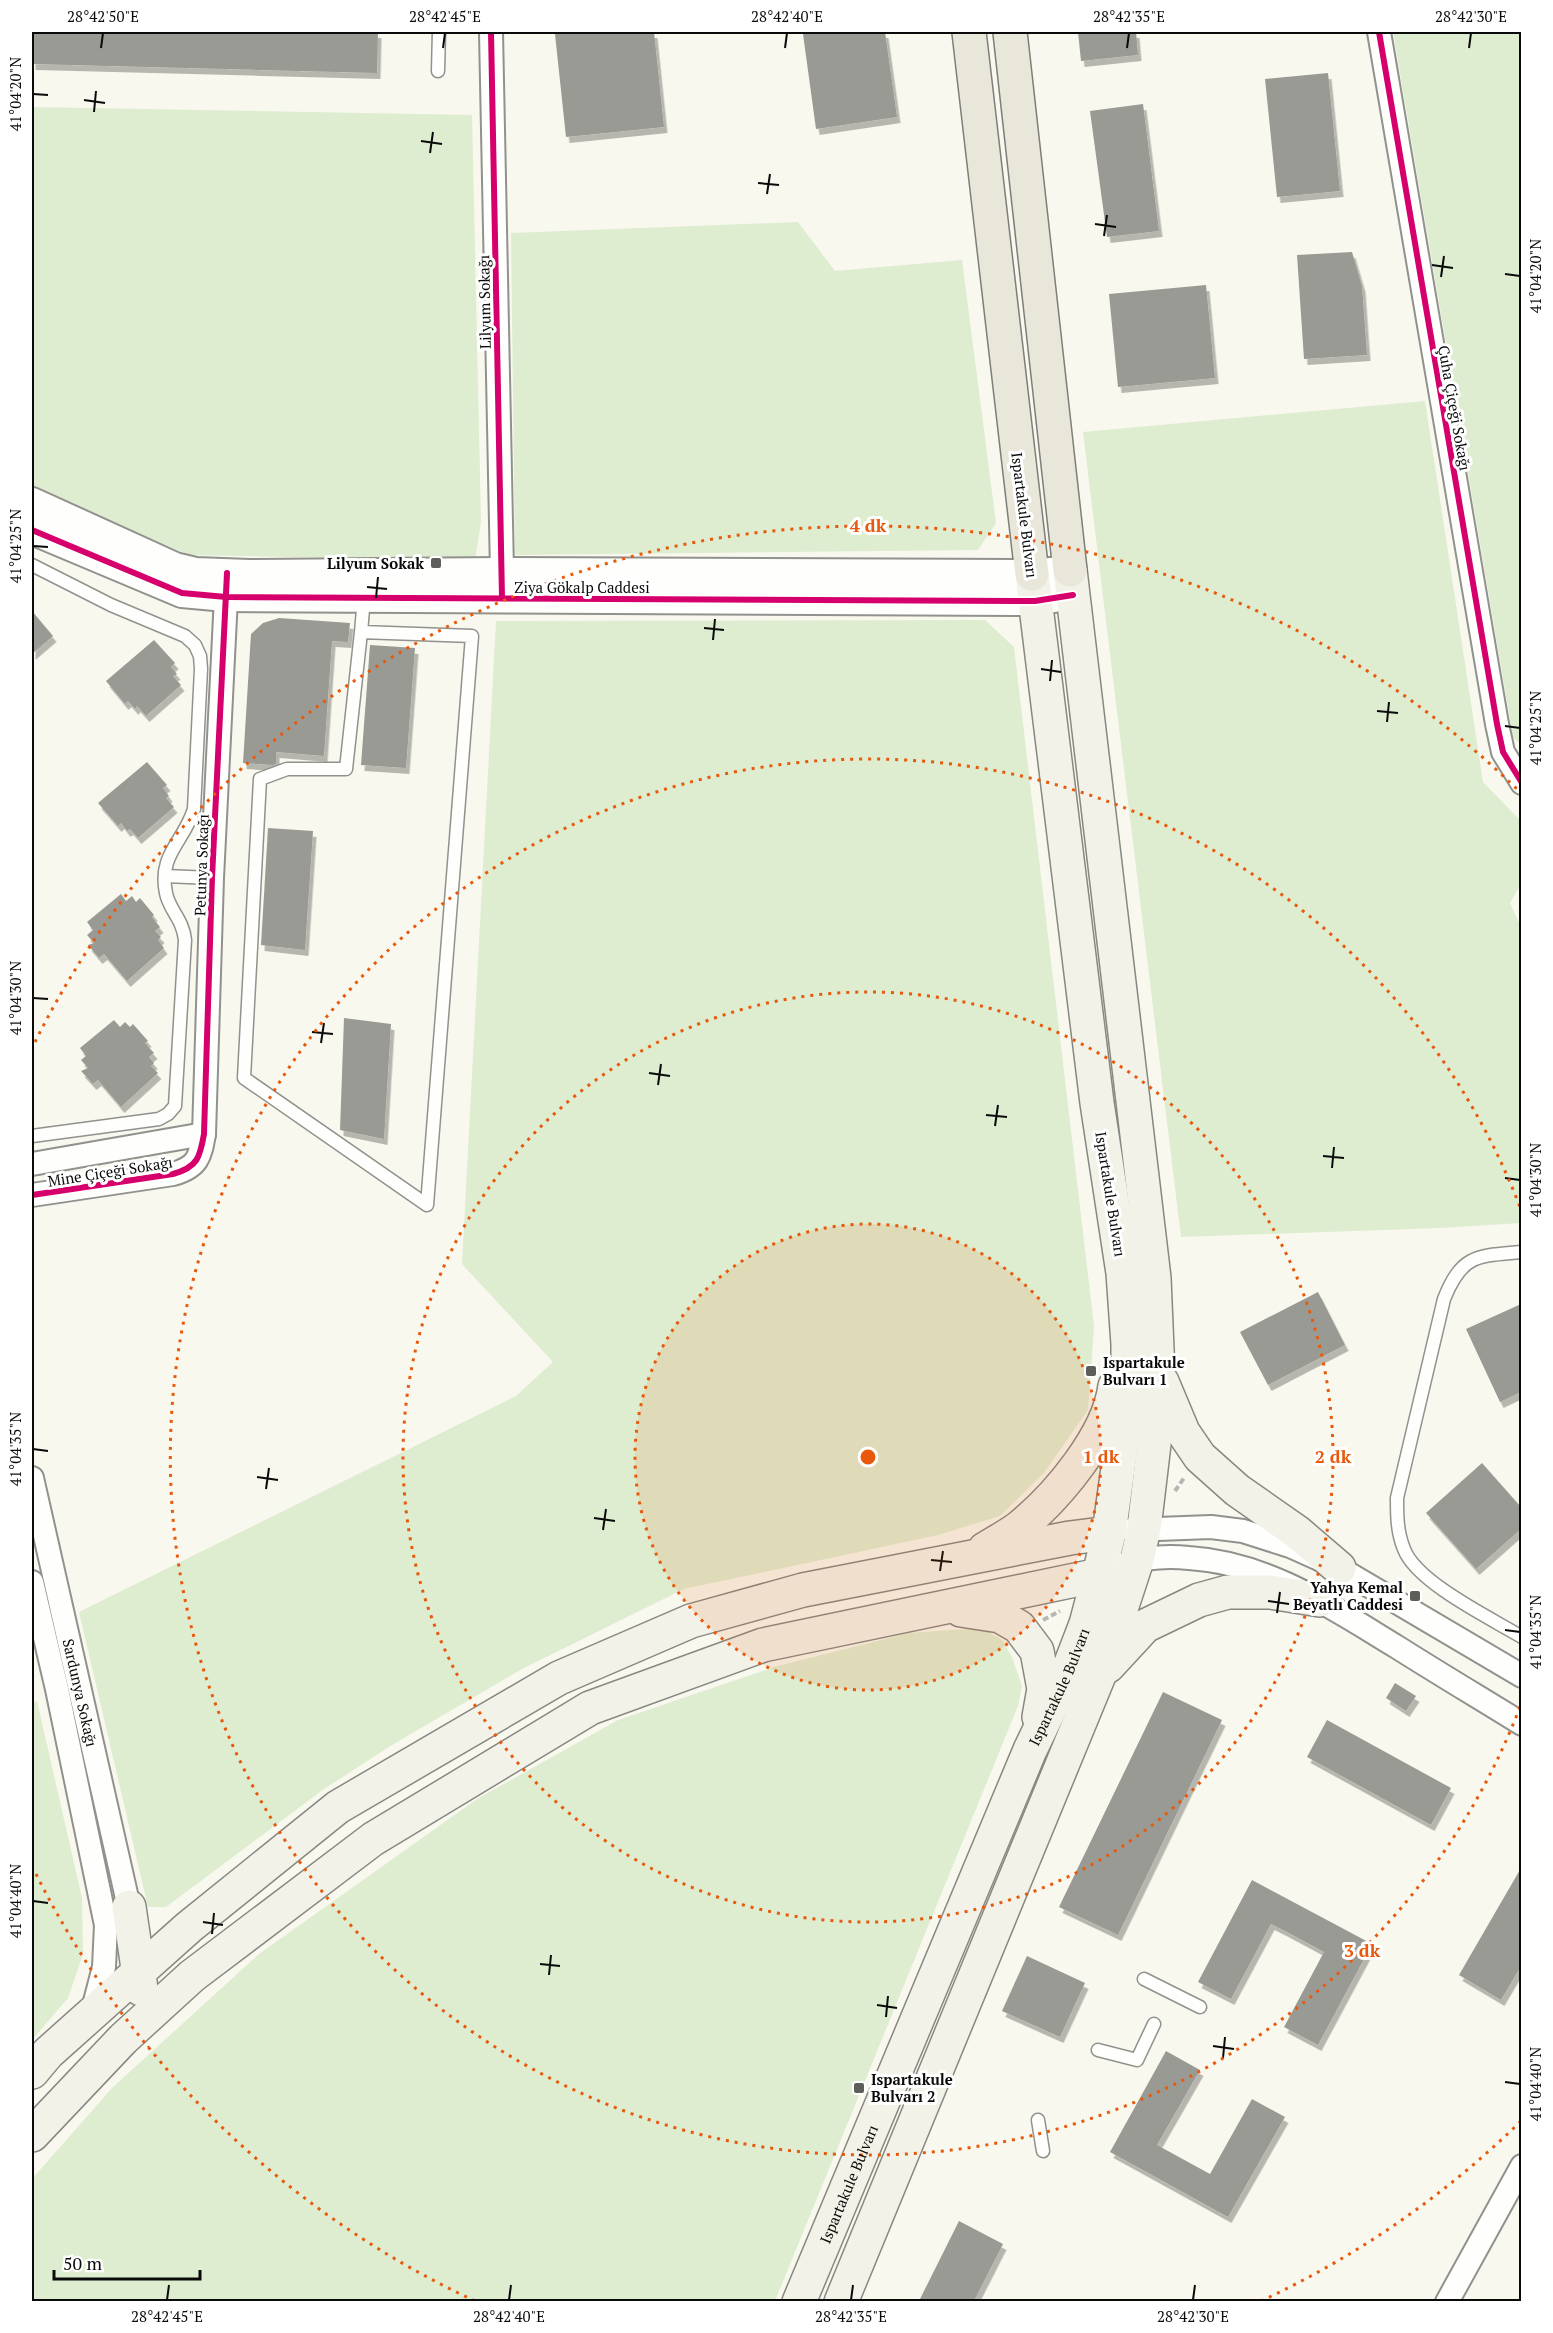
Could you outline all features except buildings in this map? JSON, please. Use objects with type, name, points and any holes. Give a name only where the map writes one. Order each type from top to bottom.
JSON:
[{"type":"main road","name":"Ispartakule Bulvarı","points":[[799,2301],[1030,1750],[1072,1661],[1086,1624],[1109,1533],[1128,1392],[1126,1304],[1118,1233],[1097,1103],[969,32]]},
{"type":"main road","name":"Ispartakule Bulvarı","points":[[840,2301],[1101,1673],[1137,1560],[1144,1528],[1156,1427],[1158,1372],[1154,1278],[1071,583],[1010,32]]},
{"type":"main road","points":[[971,1558],[1020,1527],[1053,1494],[1090,1451],[1114,1398],[1126,1304]]},
{"type":"main road","points":[[1158,1372],[1183,1432],[1200,1457],[1237,1490],[1297,1532],[1339,1568]]},
{"type":"main road","points":[[32,2072],[48,2053],[189,1927],[338,1807],[559,1678],[691,1621],[803,1590],[1109,1533]]},
{"type":"main road","points":[[32,2135],[123,2039],[192,1976],[373,1839],[590,1708],[763,1645],[1099,1575]]},
{"type":"main road","points":[[1101,1673],[1145,1626],[1199,1600],[1228,1592],[1270,1592],[1320,1600]]},
{"type":"main road","points":[[941,1607],[1000,1616],[1019,1627],[1036,1651],[1044,1689],[1030,1750]]},
{"type":"main road","points":[[129,1908],[143,1927],[151,1931],[172,1932],[189,1927]]},
{"type":"main road","points":[[123,2039],[134,2021],[143,1997],[129,1908]]},
{"type":"street","name":"Lilyum Sokağı","points":[[491,32],[502,585]]},
{"type":"street","name":"Çuha Çiçeği Sokağı","points":[[1379,32],[1497,724],[1503,752],[1521,783]]},
{"type":"street","points":[[32,502],[175,567],[196,572],[226,585],[1034,587],[1071,583]]},
{"type":"street","name":"Ziya Gökalp Caddesi","points":[[32,530],[182,593],[226,585],[364,598],[502,585]]},
{"type":"street","name":"Petunya Sokağı","points":[[204,1134],[212,878],[226,585]]},
{"type":"street","name":"Mine Çiçeği Sokağı","points":[[32,1164],[204,1134],[200,1155],[186,1171],[32,1195]]},
{"type":"street","name":"Sardunya Sokağı","points":[[32,1478],[129,1908]]},
{"type":"street","points":[[1109,1533],[1144,1528],[1211,1527],[1243,1531],[1290,1546],[1339,1568],[1521,1676]]},
{"type":"street","points":[[1099,1575],[1137,1560],[1176,1557],[1215,1559],[1264,1572],[1320,1600],[1521,1724]]},
{"type":"street","name":"Sardunya Sokağı","points":[[32,1582],[106,1925],[104,1968],[92,2013]]},
{"type":"street","points":[[48,1650],[69,1639]]},
{"type":"street","points":[[1447,2301],[1521,2166]]},
{"type":"lane","points":[[438,71],[439,32]]},
{"type":"lane","points":[[32,565],[111,604],[185,636],[195,645],[200,656],[194,809],[186,830],[168,855],[165,876],[166,896],[184,927],[185,940],[175,1106],[159,1119],[32,1136]]},
{"type":"lane","points":[[361,632],[472,636],[427,1205],[244,1078],[260,779],[287,769],[346,769],[364,598]]},
{"type":"lane","points":[[165,876],[212,878]]},
{"type":"lane","points":[[1521,1252],[1486,1255],[1466,1262],[1452,1278],[1444,1299],[1397,1498],[1397,1527],[1404,1551],[1418,1571],[1433,1583],[1521,1638]]},
{"type":"lane","points":[[1144,1979],[1200,2007]]},
{"type":"lane","points":[[1098,2049],[1137,2060],[1154,2024]]},
{"type":"lane","points":[[1038,2120],[1043,2151]]},
{"type":"path","points":[[1042,1621],[1060,1611],[1059,1601]]},
{"type":"green space","points":[[1393,32],[1521,32],[1521,745],[1513,737]]},
{"type":"green space","points":[[32,107],[472,115],[481,523],[475,560],[189,555],[32,488]]},
{"type":"green space","points":[[798,222],[835,271],[962,260],[996,523],[978,550],[515,555],[511,233]]},
{"type":"green space","points":[[1425,401],[1483,782],[1521,821],[1521,884],[1510,903],[1522,930],[1521,1223],[1181,1237],[1083,432]]},
{"type":"green space","points":[[985,620],[1014,647],[1094,1326],[1088,1410],[1044,1473],[1000,1516],[938,1535],[684,1589],[522,1669],[392,1745],[324,1789],[166,1907],[148,1907],[79,1612],[516,1396],[553,1362],[462,1264],[496,621]]},
{"type":"green space","points":[[982,1628],[1002,1640],[1012,1657],[1022,1686],[1018,1706],[775,2301],[32,2302],[32,2179],[112,2088],[259,1954],[477,1799],[618,1720],[774,1667],[909,1633]]},
{"type":"green space","points":[[37,1701],[82,1898],[83,1954],[68,1998],[32,2040],[32,1703]]},
{"type":"cycle path","points":[[491,32],[502,598]]},
{"type":"cycle path","points":[[1379,32],[1497,724],[1503,752],[1522,783]]},
{"type":"cycle path","points":[[32,530],[182,593],[226,597],[1035,601],[1073,595]]},
{"type":"cycle path","points":[[32,1195],[173,1174],[193,1164],[201,1149],[204,1134],[212,878],[227,573]]},
{"type":"place","name":"Lilyum Sokak","points":[[436,563]]},
{"type":"place","name":"Ispartakule Bulvarı 1","points":[[1091,1371]]},
{"type":"place","name":"Yahya Kemal Beyatlı Caddesi","points":[[1415,1596]]},
{"type":"place","name":"Ispartakule Bulvarı 2","points":[[859,2088]]}]
